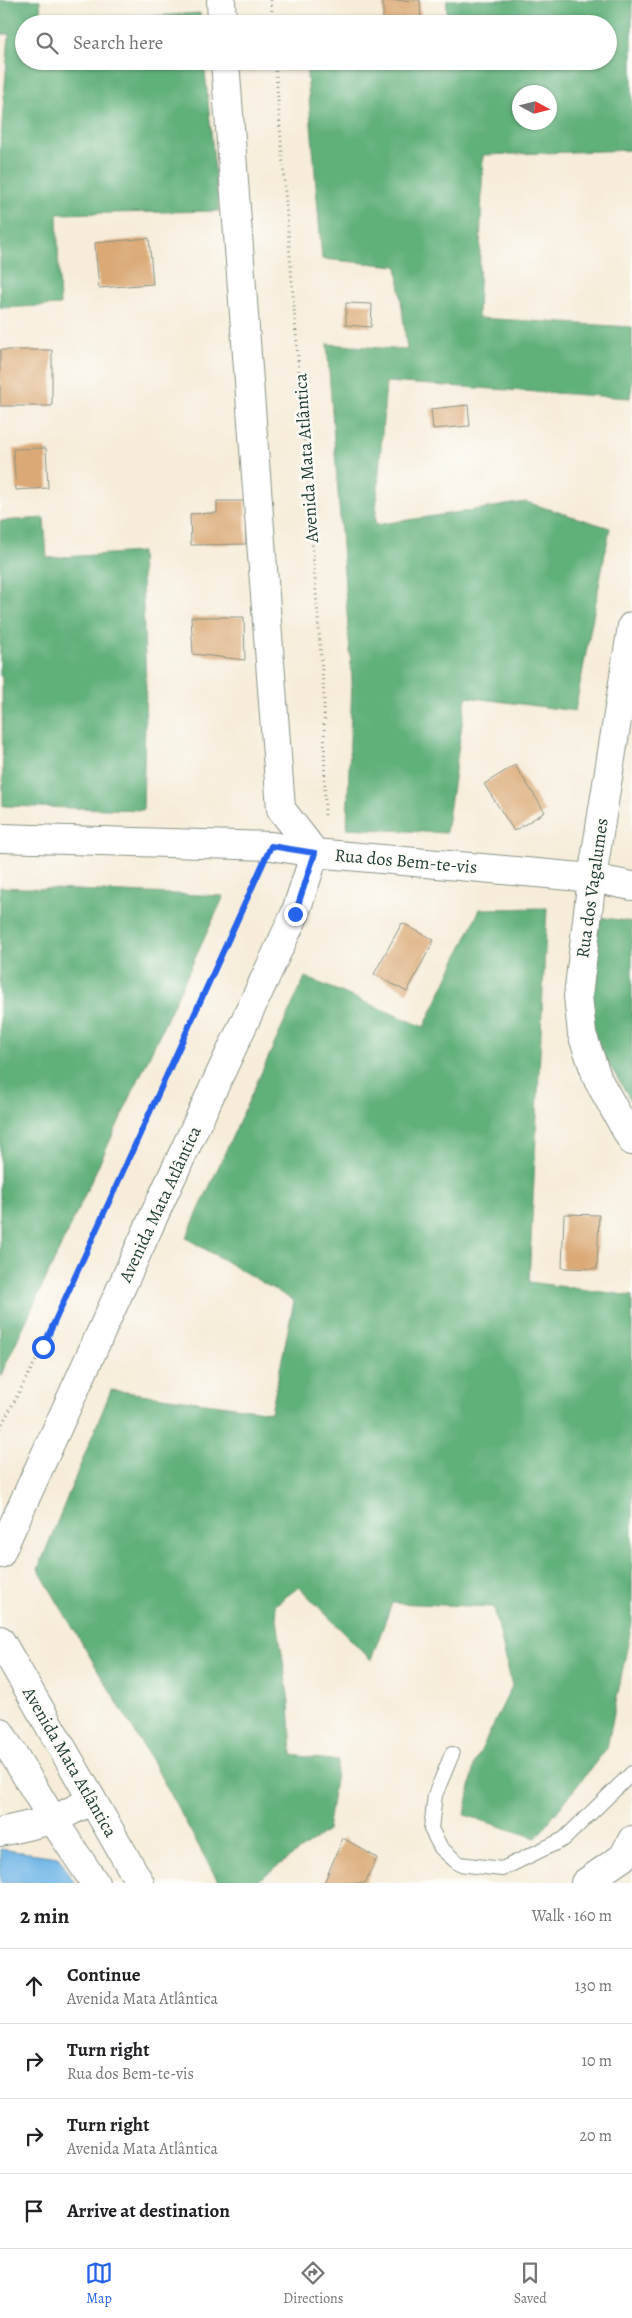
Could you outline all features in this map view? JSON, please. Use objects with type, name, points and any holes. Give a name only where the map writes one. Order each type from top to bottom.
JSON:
[{"type":"street","points":[[221,0],[222,15]]},
{"type":"street","points":[[226,70],[281,809],[315,853]]},
{"type":"street","name":"Rua dos Vagalumes","points":[[632,626],[592,878],[578,996],[582,1034],[598,1080],[632,1141]]},
{"type":"street","name":"Rua dos Bem-te-vis","points":[[0,838],[271,846],[315,853],[592,878],[632,886]]},
{"type":"street","name":"Avenida Mata Atlântica","points":[[0,1554],[158,1207],[295,914],[315,853]]},
{"type":"street","name":"Avenida Mata Atlântica","points":[[0,1640],[91,1801],[140,1883]]},
{"type":"street","points":[[0,1732],[53,1820],[94,1883]]},
{"type":"street","points":[[0,1832],[53,1820],[91,1801]]},
{"type":"street","points":[[585,1883],[623,1857],[632,1840]]},
{"type":"lane","points":[[452,1754],[435,1795],[431,1829],[441,1848],[458,1864],[502,1869],[564,1839],[632,1773]]},
{"type":"path","points":[[271,0],[272,15]]},
{"type":"path","name":"Avenida Mata Atlântica","points":[[276,70],[324,696],[325,821],[315,853]]},
{"type":"path","points":[[0,1428],[43,1347],[271,846]]},
{"type":"green space","points":[[0,0],[40,0],[41,15],[15,15],[15,70],[205,70],[219,211],[57,214],[60,305],[0,308],[0,149],[9,34],[0,34]]},
{"type":"green space","points":[[447,0],[632,0],[632,150],[483,155],[478,318],[632,327],[632,383],[630,398],[386,382],[375,525],[526,502],[610,528],[575,711],[466,697],[446,833],[347,828],[352,680],[327,344],[407,350],[397,266],[322,259],[307,70],[617,70],[617,15],[446,15]]},
{"type":"green space","points":[[200,13],[200,15],[168,15]]},
{"type":"green space","points":[[44,518],[47,558],[141,552],[146,683],[143,810],[3,806],[2,676],[0,676],[0,521]]},
{"type":"green space","points":[[0,887],[224,896],[0,1377]]},
{"type":"green space","points":[[547,908],[529,1282],[632,1296],[632,1623],[607,1748],[536,1838],[465,1815],[474,1765],[512,1686],[494,1607],[392,1603],[371,1660],[299,1587],[275,1605],[289,1702],[292,1755],[338,1761],[327,1831],[254,1883],[219,1883],[156,1768],[38,1569],[111,1390],[271,1412],[294,1301],[186,1238],[305,977],[424,1027],[480,909]]},
{"type":"green space","points":[[599,917],[632,922],[632,1102],[588,1030]]},
{"type":"water","points":[[0,1849],[58,1857],[75,1883],[0,1883]]},
{"type":"building","points":[[420,0],[421,15],[383,15],[383,1]]},
{"type":"building","points":[[149,238],[153,284],[99,288],[95,243]]},
{"type":"building","points":[[346,303],[372,304],[371,327],[346,325]]},
{"type":"building","points":[[0,350],[52,350],[52,406],[0,406]]},
{"type":"building","points":[[468,405],[470,426],[433,429],[431,409]]},
{"type":"building","points":[[46,448],[48,488],[16,490],[13,449]]},
{"type":"building","points":[[217,501],[245,501],[246,544],[191,545],[190,514],[217,513]]},
{"type":"building","points":[[191,617],[244,617],[245,660],[193,654]]},
{"type":"building","points":[[515,765],[545,812],[514,831],[484,784]]},
{"type":"building","points":[[402,923],[434,940],[407,992],[374,974]]},
{"type":"building","points":[[564,1214],[599,1215],[597,1269],[562,1268]]},
{"type":"building","points":[[343,1838],[377,1858],[365,1883],[324,1883]]},
{"type":"route","points":[[43,1347],[271,846],[315,853],[295,914]]}]
